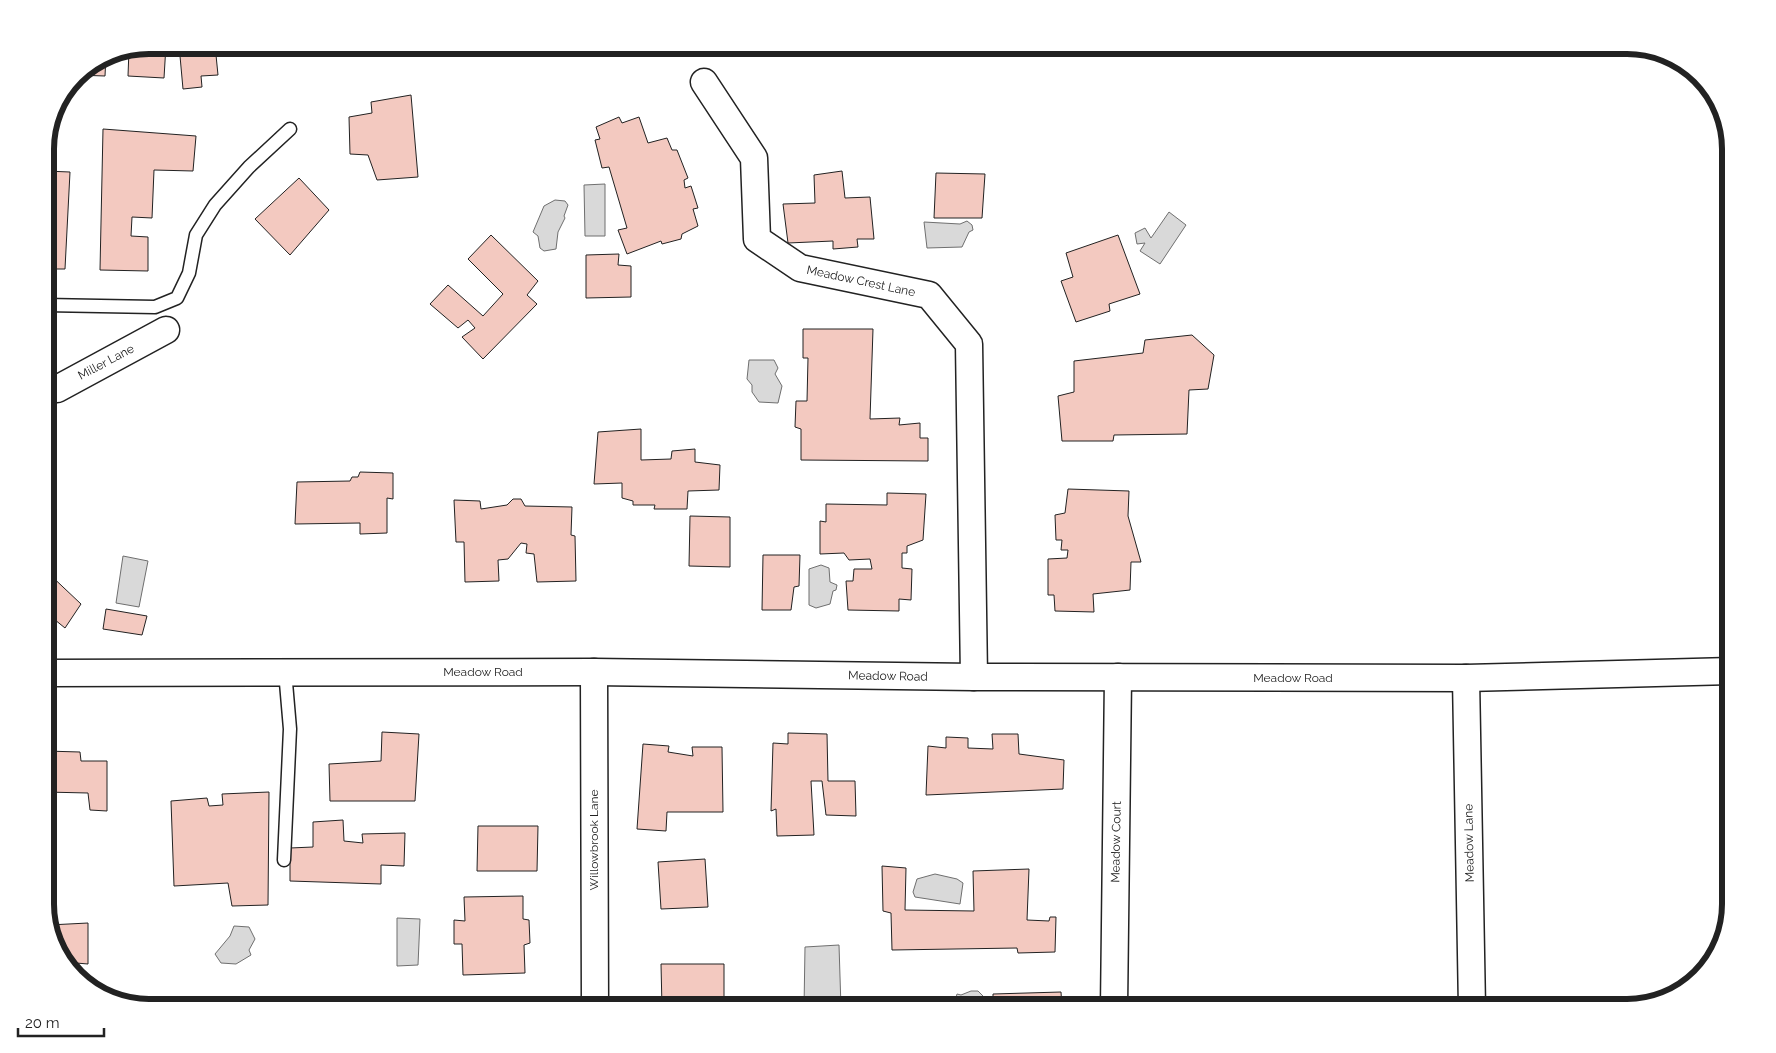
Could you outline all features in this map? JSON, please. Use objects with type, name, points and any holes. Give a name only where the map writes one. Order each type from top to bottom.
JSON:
[{"type":"street","name":"Meadow Crest Lane","points":[[704,82],[754,158],[757,239],[800,268],[930,296],[969,344],[974,677]]},
{"type":"street","name":"Miller Lane","points":[[54,389],[57,389],[166,330]]},
{"type":"street","name":"Meadow Road","points":[[54,673],[285,671],[594,672],[974,677],[1466,678],[1722,671]]},
{"type":"street","name":"Willowbrook Lane","points":[[594,672],[595,999]]},
{"type":"street","name":"Meadow Court","points":[[1114,999],[1118,677]]},
{"type":"street","name":"Meadow Lane","points":[[1466,678],[1472,999]]},
{"type":"lane","points":[[54,305],[155,307],[177,298],[189,273],[196,235],[215,205],[249,167],[290,130]]},
{"type":"lane","points":[[284,860],[290,729],[285,671]]},
{"type":"shaded area","points":[[605,184],[605,236],[585,236],[584,185]]},
{"type":"shaded area","points":[[555,200],[565,201],[568,205],[565,218],[558,232],[556,249],[544,251],[540,248],[538,236],[533,232],[544,206]]},
{"type":"shaded area","points":[[1169,212],[1186,225],[1160,264],[1140,251],[1145,243],[1137,244],[1135,233],[1145,228],[1151,238]]},
{"type":"shaded area","points":[[967,221],[972,225],[973,230],[969,232],[962,247],[927,248],[924,222],[960,224]]},
{"type":"shaded area","points":[[749,360],[774,360],[778,368],[775,374],[782,386],[778,403],[759,402],[752,392],[752,385],[747,379]]},
{"type":"shaded area","points":[[123,556],[148,561],[139,607],[116,603]]},
{"type":"shaded area","points":[[821,565],[829,568],[830,582],[837,585],[836,590],[833,591],[830,604],[816,608],[809,605],[809,569]]},
{"type":"shaded area","points":[[935,874],[957,879],[963,883],[960,904],[915,897],[913,892],[917,879]]},
{"type":"shaded area","points":[[397,918],[420,919],[418,965],[397,966]]},
{"type":"shaded area","points":[[234,926],[249,927],[255,939],[249,950],[251,955],[236,964],[221,963],[215,954],[230,936]]},
{"type":"shaded area","points":[[839,945],[841,999],[804,999],[805,947]]},
{"type":"shaded area","points":[[971,991],[978,991],[983,996],[982,999],[956,999],[957,994],[961,995]]},
{"type":"building","points":[[165,54],[164,78],[128,76],[129,56]]},
{"type":"building","points":[[180,54],[216,54],[218,75],[201,76],[202,87],[183,89]]},
{"type":"building","points":[[106,64],[105,76],[88,75]]},
{"type":"building","points":[[411,95],[418,177],[377,180],[368,155],[350,154],[349,117],[372,113],[371,102]]},
{"type":"building","points":[[619,117],[622,123],[639,117],[648,143],[667,138],[672,150],[677,150],[688,178],[684,180],[685,188],[691,186],[698,208],[693,209],[698,226],[682,234],[681,239],[662,244],[661,241],[627,254],[618,230],[627,228],[609,167],[602,168],[595,140],[600,139],[596,127]]},
{"type":"building","points":[[103,129],[196,136],[193,171],[154,170],[152,218],[132,217],[131,236],[148,237],[148,271],[100,270]]},
{"type":"building","points":[[54,171],[70,172],[65,269],[54,269]]},
{"type":"building","points":[[842,171],[845,198],[870,197],[874,239],[857,239],[858,247],[833,249],[833,241],[788,243],[783,204],[815,203],[814,175]]},
{"type":"building","points":[[936,173],[985,174],[982,218],[934,218]]},
{"type":"building","points":[[299,178],[329,210],[290,255],[255,219]]},
{"type":"building","points":[[491,235],[538,281],[527,295],[537,304],[483,359],[462,337],[475,328],[468,320],[458,328],[430,304],[448,285],[483,316],[503,294],[468,259]]},
{"type":"building","points":[[1118,235],[1140,294],[1109,304],[1110,311],[1076,322],[1061,281],[1073,277],[1066,253]]},
{"type":"building","points":[[619,254],[618,265],[631,266],[631,297],[586,298],[586,255]]},
{"type":"building","points":[[803,329],[873,329],[870,419],[900,418],[899,425],[920,423],[920,438],[928,438],[928,461],[801,460],[801,429],[795,427],[796,401],[807,401],[808,358],[803,358]]},
{"type":"building","points":[[1192,335],[1214,355],[1208,389],[1189,390],[1187,434],[1114,435],[1113,441],[1062,441],[1058,396],[1074,392],[1074,361],[1143,353],[1145,340]]},
{"type":"building","points":[[641,429],[641,460],[671,459],[672,451],[695,449],[695,462],[720,465],[719,490],[688,491],[687,509],[654,509],[655,505],[633,505],[633,501],[622,498],[622,483],[594,484],[598,432]]},
{"type":"building","points":[[360,472],[393,473],[393,499],[387,498],[387,533],[360,534],[360,523],[295,524],[297,482],[350,481],[352,477],[358,477]]},
{"type":"building","points":[[1068,489],[1129,491],[1128,516],[1141,562],[1131,562],[1130,590],[1093,594],[1094,612],[1055,611],[1054,595],[1048,595],[1048,559],[1067,558],[1068,550],[1061,550],[1062,540],[1056,540],[1055,515],[1065,513]]},
{"type":"building","points":[[887,493],[926,494],[923,540],[907,546],[907,553],[902,553],[902,568],[912,569],[911,600],[899,599],[899,611],[848,610],[846,581],[853,581],[854,569],[872,569],[870,559],[849,560],[844,553],[820,554],[820,521],[826,522],[826,504],[887,505]]},
{"type":"building","points":[[513,499],[521,499],[525,506],[572,507],[571,535],[575,536],[576,581],[537,582],[534,554],[526,553],[527,544],[521,543],[508,559],[498,560],[499,581],[465,582],[464,542],[456,542],[454,500],[480,501],[481,509],[507,505]]},
{"type":"building","points":[[690,516],[730,517],[730,567],[689,566]]},
{"type":"building","points":[[763,555],[800,555],[799,586],[794,587],[791,610],[762,610]]},
{"type":"building","points":[[54,578],[81,604],[65,628],[54,619]]},
{"type":"building","points":[[106,609],[147,616],[142,635],[103,629]]},
{"type":"building","points":[[382,732],[419,734],[415,801],[330,801],[329,764],[381,761]]},
{"type":"building","points":[[788,733],[827,734],[828,781],[855,781],[856,816],[826,815],[822,781],[811,781],[814,835],[777,836],[776,809],[771,811],[773,743],[788,744]]},
{"type":"building","points":[[992,734],[1018,734],[1019,754],[1064,760],[1063,789],[926,795],[928,746],[946,748],[946,737],[968,738],[968,748],[993,749]]},
{"type":"building","points":[[643,744],[669,746],[668,752],[693,756],[692,747],[722,747],[723,812],[667,812],[666,831],[637,829]]},
{"type":"building","points":[[54,751],[80,752],[81,761],[107,761],[107,811],[90,810],[88,793],[54,792]]},
{"type":"building","points":[[269,792],[268,905],[232,906],[228,883],[174,886],[171,801],[207,798],[209,806],[223,805],[222,794]]},
{"type":"building","points":[[343,820],[344,841],[363,843],[362,834],[405,833],[404,866],[381,865],[381,884],[290,881],[290,848],[313,847],[313,822]]},
{"type":"building","points":[[478,826],[538,826],[537,871],[477,871]]},
{"type":"building","points":[[705,859],[708,907],[661,909],[658,862]]},
{"type":"building","points":[[882,866],[906,868],[905,910],[974,911],[973,871],[1029,869],[1027,920],[1049,921],[1050,917],[1056,917],[1055,952],[1018,953],[1017,948],[892,950],[891,913],[883,911]]},
{"type":"building","points":[[523,896],[523,919],[529,920],[530,943],[524,945],[525,973],[463,975],[462,944],[454,944],[454,920],[465,921],[464,897]]},
{"type":"building","points":[[88,923],[88,964],[76,963],[76,966],[64,947],[56,925]]},
{"type":"building","points":[[661,964],[724,964],[724,999],[662,999]]},
{"type":"building","points":[[1061,992],[1061,999],[993,999],[993,994]]}]
